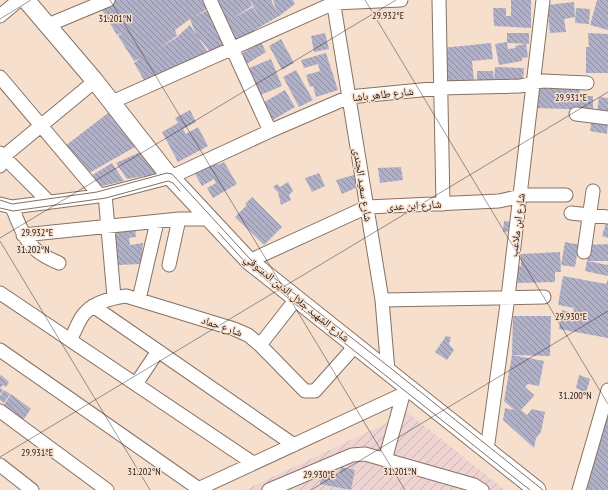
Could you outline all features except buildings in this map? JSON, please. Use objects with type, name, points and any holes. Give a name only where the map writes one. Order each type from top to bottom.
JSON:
[{"type":"main road","name":"شارع الشهيد جلال الدين الدسوقي","points":[[26,0],[95,81],[171,177],[248,261],[388,372],[408,392],[487,450],[537,490]]},
{"type":"street","points":[[0,16],[20,0]]},
{"type":"street","points":[[48,25],[108,0]]},
{"type":"street","points":[[210,0],[270,131]]},
{"type":"street","points":[[112,102],[333,2],[401,0]]},
{"type":"street","points":[[439,0],[443,204]]},
{"type":"street","name":"شارع ابن ملاعب","points":[[487,450],[508,297],[543,0]]},
{"type":"street","name":"شارع سعيد الجندى","points":[[333,2],[382,300],[388,372]]},
{"type":"street","points":[[0,77],[97,192],[102,195],[108,226],[114,297]]},
{"type":"street","points":[[47,203],[47,200],[1,159],[95,81]]},
{"type":"street","name":"شارع طاهر باشا","points":[[6,206],[47,203],[102,195],[171,177],[270,131],[349,97],[441,88],[520,86],[543,81],[587,83]]},
{"type":"street","points":[[576,114],[608,118]]},
{"type":"street","points":[[584,252],[588,215],[593,192]]},
{"type":"street","name":"شارع ابن عدى","points":[[248,261],[367,207],[499,201],[533,194],[566,195]]},
{"type":"street","points":[[6,206],[32,248],[44,257],[59,263]]},
{"type":"street","points":[[571,213],[608,217]]},
{"type":"street","points":[[23,235],[179,219],[210,219]]},
{"type":"street","points":[[169,265],[179,219]]},
{"type":"street","points":[[139,299],[157,222]]},
{"type":"street","points":[[0,293],[254,463]]},
{"type":"street","name":"شارع حماد","points":[[70,340],[83,315],[93,306],[114,297],[126,296],[234,329],[248,335],[260,345],[305,391],[315,390],[356,346]]},
{"type":"street","points":[[382,300],[544,297]]},
{"type":"street","points":[[260,345],[296,300]]},
{"type":"street","points":[[93,306],[294,445]]},
{"type":"street","points":[[0,350],[197,489],[408,392]]},
{"type":"street","points":[[136,384],[158,351]]},
{"type":"street","points":[[579,490],[608,390]]},
{"type":"street","points":[[385,460],[408,392]]},
{"type":"street","points":[[0,411],[107,490]]},
{"type":"street","points":[[269,490],[352,455],[365,454],[474,485],[482,490]]},
{"type":"street","points":[[0,465],[32,490]]},
{"type":"shaded area","points":[[408,413],[505,490],[245,490]]},
{"type":"tram line","points":[[0,200],[12,204],[97,192],[167,173],[172,174],[251,260],[388,366],[543,490]]},
{"type":"tram line","points":[[0,208],[13,211],[106,198],[168,181],[173,183],[180,191]]},
{"type":"tram line","points":[[218,232],[246,263],[294,303],[530,490]]}]
